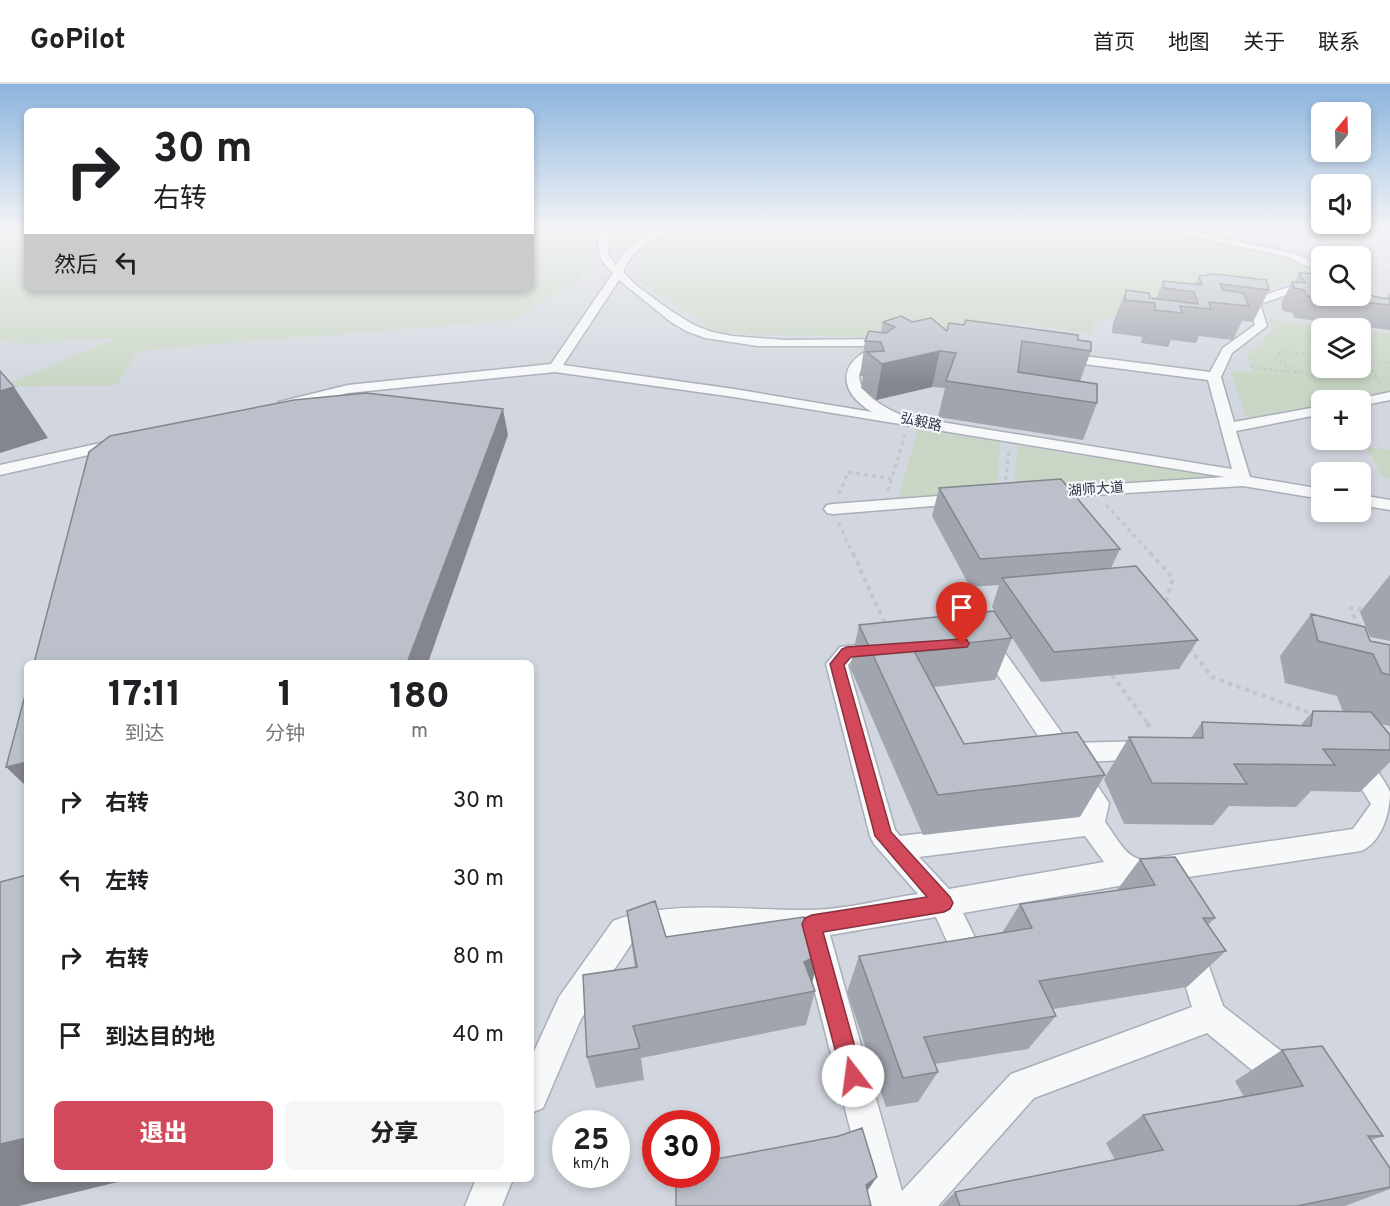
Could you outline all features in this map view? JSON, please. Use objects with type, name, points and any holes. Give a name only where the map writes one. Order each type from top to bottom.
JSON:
[{"type":"street","points":[[555,368],[613,280]]},
{"type":"street","name":"弘毅路","points":[[625,280],[688,327],[709,336],[764,342],[898,343],[870,352],[858,360],[851,373],[854,387],[870,405],[909,423],[1242,478]]},
{"type":"street","points":[[1242,478],[1214,377],[1227,351],[1261,326],[1254,302],[1311,283]]},
{"type":"street","points":[[1044,355],[1214,377]]},
{"type":"street","points":[[270,408],[348,389],[555,368],[734,393],[909,423]]},
{"type":"street","points":[[1371,400],[1388,396]]},
{"type":"street","points":[[1228,428],[1311,412]]},
{"type":"street","points":[[0,470],[135,441]]},
{"type":"street","name":"湖师大道","points":[[1004,496],[1242,478],[1311,492]]},
{"type":"street","points":[[833,508],[980,498]]},
{"type":"street","points":[[1371,502],[1390,505]]},
{"type":"street","points":[[962,644],[991,648],[1052,755],[1096,803],[1090,824]]},
{"type":"street","points":[[907,648],[847,652],[837,664],[883,836],[944,903],[976,970]]},
{"type":"street","points":[[1344,743],[1381,754]]},
{"type":"street","points":[[534,1089],[570,1008],[623,931],[668,923],[812,924],[944,903],[1143,878],[1361,839],[1385,805],[1344,743]]},
{"type":"street","points":[[1052,755],[1167,750]]},
{"type":"street","points":[[1090,824],[1143,878]]},
{"type":"street","points":[[894,848],[1090,824]]},
{"type":"street","points":[[812,924],[888,1206]]},
{"type":"street","points":[[1181,931],[1187,941],[1211,1016],[1309,1095]]},
{"type":"street","points":[[913,1206],[1023,1086],[1211,1016]]},
{"type":"street","points":[[483,1206],[494,1182]]},
{"type":"path","points":[[1306,374],[1276,359],[1277,354],[1282,352],[1311,354]]},
{"type":"path","points":[[1371,361],[1390,363]]},
{"type":"path","points":[[1251,367],[1311,374]]},
{"type":"path","points":[[1371,368],[1388,396]]},
{"type":"path","points":[[885,504],[909,423]]},
{"type":"path","points":[[1004,496],[1010,438]]},
{"type":"path","points":[[882,618],[833,508],[848,472],[892,479]]},
{"type":"path","points":[[1092,490],[1173,578],[1165,607]]},
{"type":"path","points":[[1358,628],[1351,608],[1371,612]]},
{"type":"path","points":[[1184,642],[1212,677],[1314,712],[1344,743]]},
{"type":"path","points":[[1112,675],[1141,714]]},
{"type":"shaded area","points":[[0,280],[24,280],[24,291],[534,291],[534,280],[1311,280],[1311,306],[1371,306],[1371,280],[1390,280],[1390,1206],[0,1206]]},
{"type":"green space","points":[[0,280],[24,280],[24,291],[534,291],[534,280],[579,280],[510,320],[137,351],[117,385],[0,387],[117,338],[31,344],[0,341]]},
{"type":"green space","points":[[638,280],[1293,280],[1243,301],[1184,300],[1095,322],[1090,334],[1016,322],[965,323],[931,339],[719,333]]},
{"type":"green space","points":[[1268,319],[1311,324],[1311,378],[1371,378],[1371,331],[1390,334],[1390,391],[1371,395],[1371,390],[1311,390],[1311,408],[1254,420],[1247,418],[1231,373],[1235,371],[1253,372],[1247,357],[1272,330]]},
{"type":"green space","points":[[918,429],[1001,442],[996,490],[898,499]]},
{"type":"green space","points":[[1018,446],[1214,476],[1014,490]]},
{"type":"green space","points":[[1371,448],[1390,450],[1390,478],[1382,476],[1368,450],[1371,450]]},
{"type":"building","points":[[1200,280],[1266,280],[1269,290],[1220,284],[1223,290],[1243,293],[1249,306],[1209,302],[1211,309],[1180,306],[1182,313],[1155,310],[1155,303],[1125,300],[1126,290],[1149,293],[1150,298],[1198,304],[1194,292],[1164,288],[1163,281],[1202,285]]},
{"type":"building","points":[[1303,280],[1311,280],[1311,296],[1307,296],[1304,290],[1294,288],[1292,282],[1305,283]]},
{"type":"building","points":[[1371,296],[1390,299],[1390,305],[1371,303]]},
{"type":"building","points":[[901,316],[912,322],[931,318],[947,331],[949,323],[964,325],[966,320],[1078,335],[1078,340],[1091,342],[1091,351],[1022,341],[1018,372],[1097,384],[1097,403],[946,381],[956,353],[940,351],[882,364],[867,352],[884,351],[881,342],[865,341],[869,331],[886,333],[895,327],[883,322]]},
{"type":"building","points":[[1,372],[14,387],[0,391]]},
{"type":"building","points":[[366,393],[503,409],[408,660],[35,660],[89,452],[110,436],[294,400]]},
{"type":"building","points":[[1061,479],[1120,549],[980,559],[939,488]]},
{"type":"building","points":[[1136,566],[1198,640],[1054,652],[1002,578]]},
{"type":"building","points":[[994,611],[1012,638],[913,649],[964,744],[1077,732],[1105,775],[938,795],[859,625]]},
{"type":"building","points":[[1311,614],[1365,627],[1370,641],[1390,645],[1390,675],[1382,673],[1373,654],[1318,641]]},
{"type":"building","points":[[24,699],[24,763],[6,767]]},
{"type":"building","points":[[1313,711],[1371,712],[1390,735],[1390,750],[1323,749],[1335,765],[1234,764],[1247,784],[1152,783],[1129,737],[1203,738],[1202,722],[1311,726]]},
{"type":"building","points":[[1175,857],[1215,918],[1203,918],[1226,951],[1039,981],[1056,1016],[924,1037],[938,1072],[903,1078],[859,956],[1032,928],[1020,904],[1155,885],[1140,859]]},
{"type":"building","points":[[24,876],[24,1139],[0,1144],[0,882]]},
{"type":"building","points":[[655,901],[666,937],[804,917],[819,955],[804,962],[815,991],[633,1026],[640,1048],[587,1057],[583,975],[637,967],[627,911]]},
{"type":"building","points":[[1322,1046],[1383,1136],[1368,1136],[1390,1168],[1390,1187],[1297,1206],[960,1206],[955,1192],[1163,1150],[1143,1115],[1303,1086],[1282,1050]]},
{"type":"building","points":[[862,1128],[877,1177],[866,1185],[871,1206],[676,1206],[676,1188],[720,1188],[720,1158],[839,1136]]},
{"type":"route","points":[[853,1076],[812,924],[944,903],[883,836],[837,664],[847,652],[962,644]]}]
